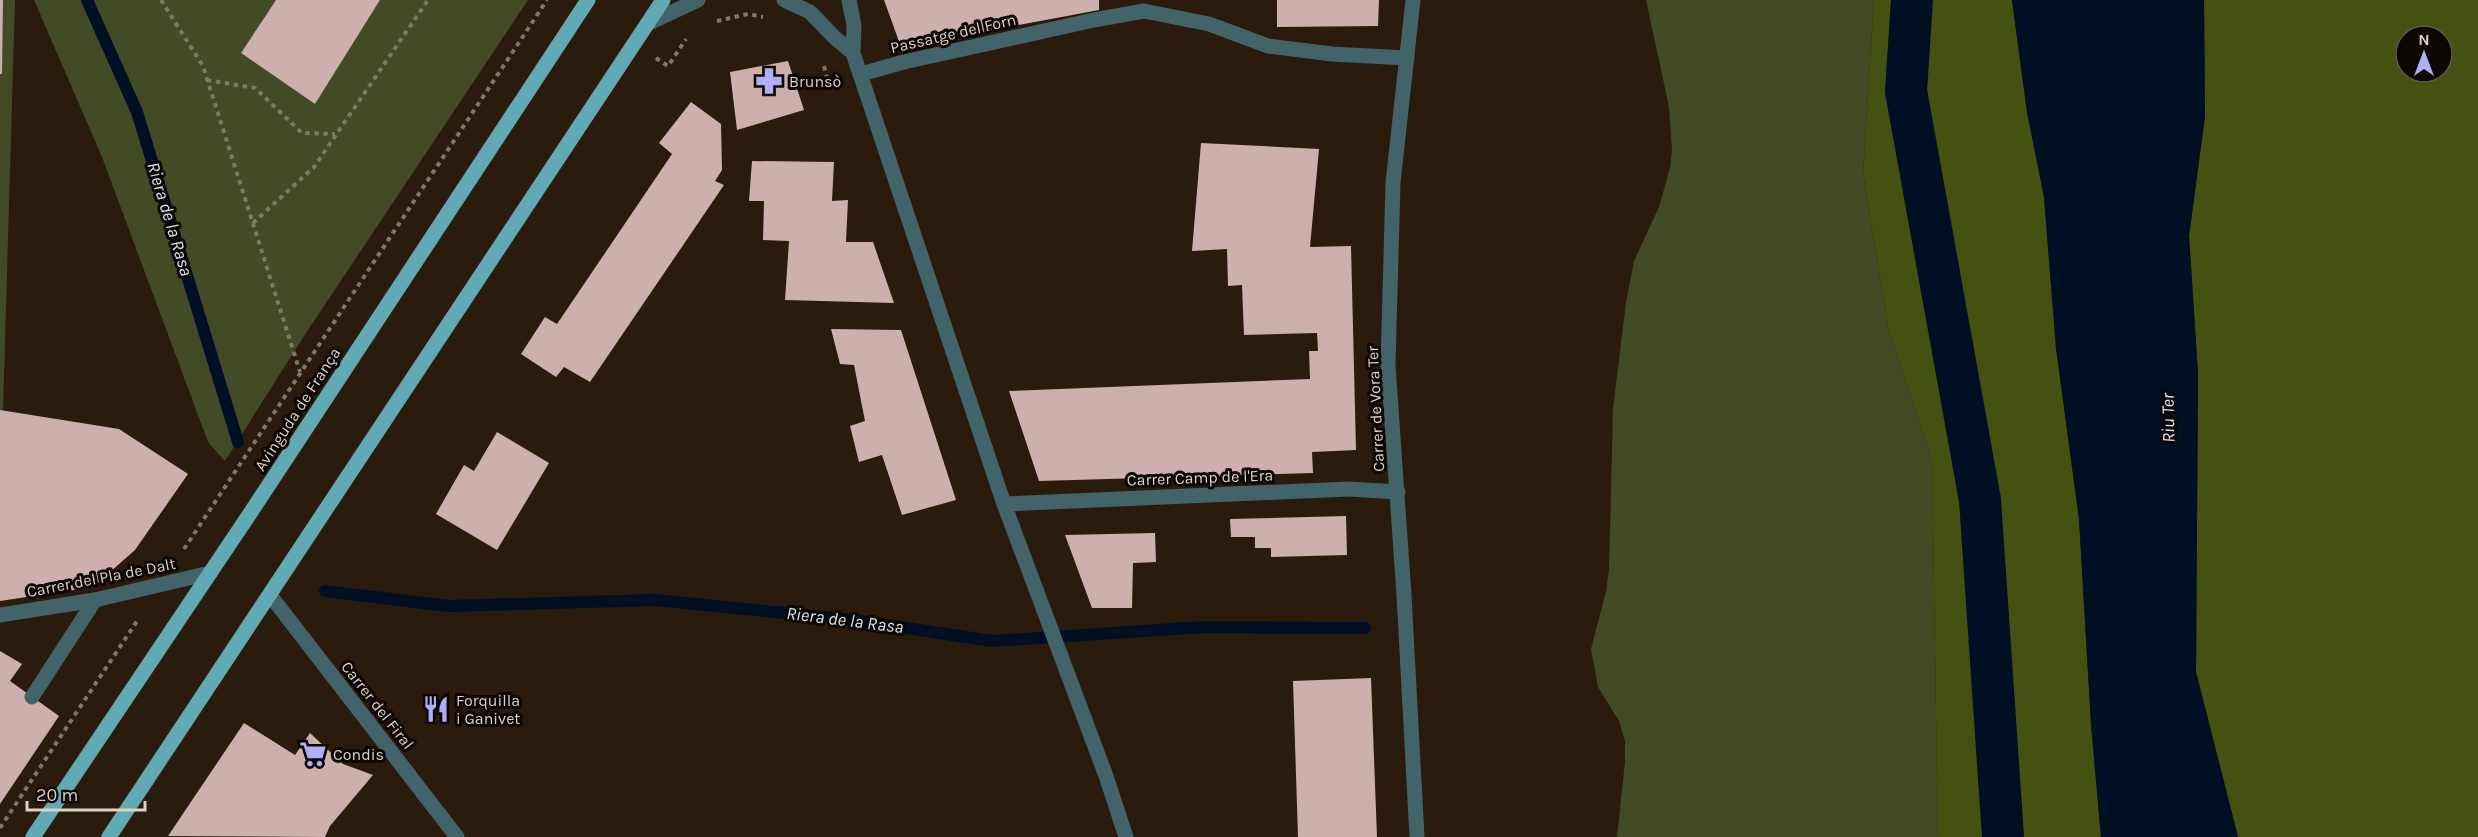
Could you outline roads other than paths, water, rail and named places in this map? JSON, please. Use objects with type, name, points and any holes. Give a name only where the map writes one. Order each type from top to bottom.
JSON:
[{"type":"main road","name":"Avinguda de França","points":[[33,837],[588,0]]},
{"type":"main road","points":[[109,837],[663,0]]},
{"type":"street","points":[[647,24],[698,0]]},
{"type":"street","points":[[784,0],[810,12],[834,38],[853,53]]},
{"type":"street","points":[[849,0],[854,25],[853,53],[1004,504],[1106,776],[1126,837]]},
{"type":"street","name":"Carrer de Vora Ter","points":[[1413,0],[1394,183],[1388,365],[1398,492],[1417,837]]},
{"type":"street","name":"Passatge del Forn","points":[[860,71],[1144,11],[1209,24],[1268,46],[1332,54],[1407,58]]},
{"type":"street","name":"Carrer Camp de l'Era","points":[[1004,504],[1348,489],[1398,492]]},
{"type":"street","name":"Carrer del Pla de Dalt","points":[[0,615],[95,600],[210,573]]},
{"type":"street","name":"Carrer del Firal","points":[[270,595],[457,837]]},
{"type":"street","points":[[32,697],[95,600]]},
{"type":"water","name":"Riu Ter","points":[[2012,0],[2204,0],[2205,116],[2189,236],[2198,373],[2196,672],[2238,837],[2101,837],[2091,724],[2079,519],[2056,348],[2044,197],[2027,112]]},
{"type":"waterway","name":"Riera de la Rasa","points":[[87,0],[137,112],[238,442]]},
{"type":"waterway","points":[[1912,0],[1906,91],[1980,500],[2003,837]]},
{"type":"waterway","name":"Riera de la Rasa","points":[[325,591],[448,606],[655,600],[854,620],[992,641],[1204,627],[1365,628]]},
{"type":"place","name":"Brunsò","points":[[769,81]]},
{"type":"place","name":"Forquilla i Ganivet","points":[[436,709]]},
{"type":"place","name":"Condis","points":[[313,754]]}]
